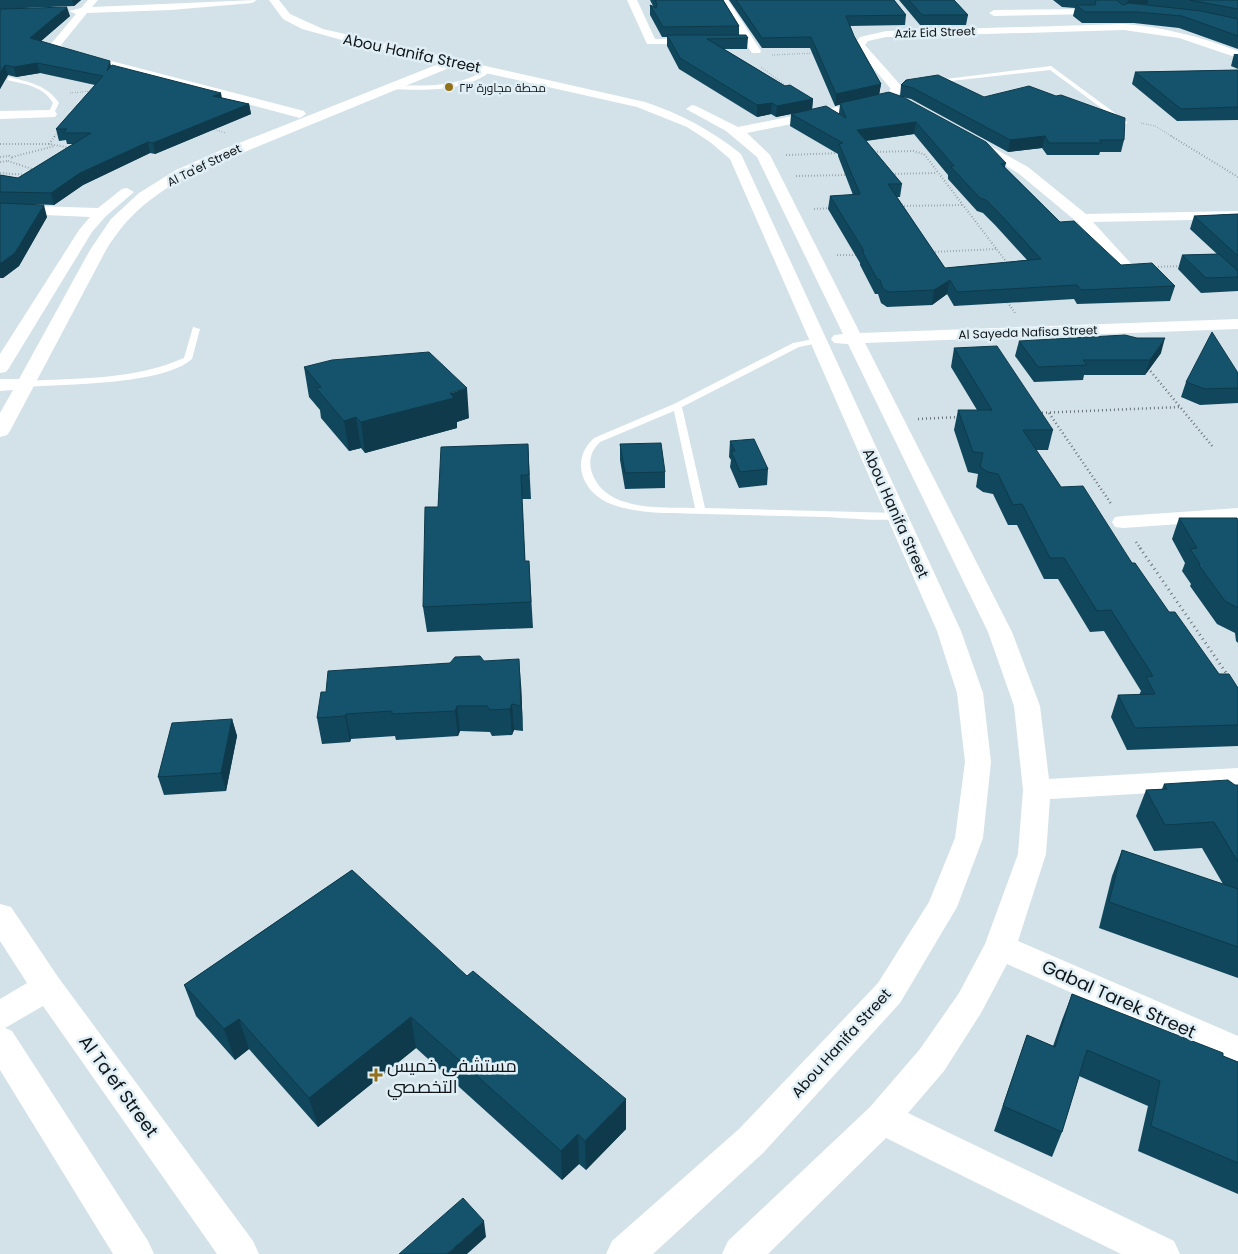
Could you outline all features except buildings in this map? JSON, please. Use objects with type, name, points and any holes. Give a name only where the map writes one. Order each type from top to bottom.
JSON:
[{"type":"street","points":[[93,0],[55,45],[61,51],[300,114]]},
{"type":"street","points":[[66,11],[171,7],[252,0]]},
{"type":"street","name":"Abou Hanifa Street","points":[[274,0],[276,6],[285,15],[319,31],[653,97],[713,118],[737,131],[752,142],[763,155],[1000,632],[1027,706],[1037,790],[1032,854],[1000,946],[970,1003],[932,1060],[882,1118],[742,1254]]},
{"type":"street","name":"Abou Hanifa Street","points":[[294,0],[305,12],[335,26],[453,57],[489,70],[637,102],[696,126],[719,140],[736,157],[950,631],[970,693],[978,762],[969,838],[942,907],[888,993],[750,1141],[625,1254]]},
{"type":"street","points":[[632,0],[651,42],[750,41]]},
{"type":"street","points":[[723,0],[759,55]]},
{"type":"street","points":[[990,10],[1102,11]]},
{"type":"street","points":[[990,10],[1013,30]]},
{"type":"street","points":[[910,21],[919,33]]},
{"type":"street","name":"Aziz Eid Street","points":[[888,98],[898,89],[899,84],[859,45],[864,39],[873,36],[1124,26],[1176,32],[1238,55]]},
{"type":"street","points":[[1196,38],[1221,36]]},
{"type":"street","name":"Al Ta'ef Street","points":[[0,431],[98,250],[116,222],[144,196],[181,173],[391,87],[453,57]]},
{"type":"street","name":"Al Ta'ef Street","points":[[0,368],[74,248],[101,213],[127,192],[158,172],[300,114],[453,57]]},
{"type":"street","points":[[737,131],[875,103],[888,98],[906,104]]},
{"type":"street","points":[[0,115],[51,114]]},
{"type":"street","points":[[957,132],[1018,166],[1084,220],[1127,268]]},
{"type":"street","points":[[0,209],[101,213]]},
{"type":"street","points":[[1084,220],[1238,215]]},
{"type":"street","name":"Al Sayeda Nafisa Street","points":[[819,340],[1238,324]]},
{"type":"street","points":[[0,368],[30,376]]},
{"type":"street","points":[[0,385],[30,376]]},
{"type":"street","points":[[1123,522],[1238,514]]},
{"type":"street","points":[[1037,790],[1238,778]]},
{"type":"street","name":"Al Ta'ef Street","points":[[0,916],[47,987],[240,1254]]},
{"type":"street","name":"Gabal Tarek Street","points":[[1000,946],[1238,1052]]},
{"type":"street","points":[[0,1016],[47,987]]},
{"type":"street","points":[[0,1041],[135,1254]]},
{"type":"street","points":[[882,1118],[1160,1254]]},
{"type":"lane","points":[[923,82],[1051,68],[1125,123]]},
{"type":"lane","points":[[391,87],[457,83],[475,79],[489,70]]},
{"type":"lane","points":[[9,79],[35,85],[51,94],[56,103],[51,114]]},
{"type":"lane","points":[[30,376],[122,377],[149,374],[188,359],[196,330]]},
{"type":"lane","points":[[819,340],[796,345],[677,406],[597,440],[589,447],[585,454],[587,474],[602,497],[618,504],[657,510],[898,516]]},
{"type":"lane","points":[[677,406],[702,511]]},
{"type":"path","points":[[792,89],[776,80],[752,58],[759,55],[816,53]]},
{"type":"path","points":[[51,94],[99,91]]},
{"type":"path","points":[[1125,123],[1155,126],[1238,177]]},
{"type":"path","points":[[205,127],[243,138]]},
{"type":"path","points":[[0,144],[58,145],[71,148]]},
{"type":"path","points":[[0,157],[12,157],[58,145]]},
{"type":"path","points":[[763,155],[843,153]]},
{"type":"path","points":[[863,153],[924,154],[1008,264]]},
{"type":"path","points":[[8,161],[12,157]]},
{"type":"path","points":[[0,162],[8,161],[36,170]]},
{"type":"path","points":[[880,174],[938,173]]},
{"type":"path","points":[[0,174],[34,175]]},
{"type":"path","points":[[774,177],[851,175]]},
{"type":"path","points":[[896,206],[963,205]]},
{"type":"path","points":[[790,210],[839,208]]},
{"type":"path","points":[[930,252],[997,249]]},
{"type":"path","points":[[814,256],[862,254]]},
{"type":"path","points":[[1127,268],[1186,266]]},
{"type":"path","points":[[1001,293],[1029,332]]},
{"type":"path","points":[[1145,364],[1213,447]]},
{"type":"path","points":[[1029,414],[1180,407]]},
{"type":"path","points":[[1048,413],[1232,683]]},
{"type":"path","points":[[895,420],[962,417]]},
{"type":"place","name":"محطة مجاورة ٢٣","points":[[449,87]]},
{"type":"place","name":"مستشفى خميس التخصصي","points":[[376,1075]]}]
